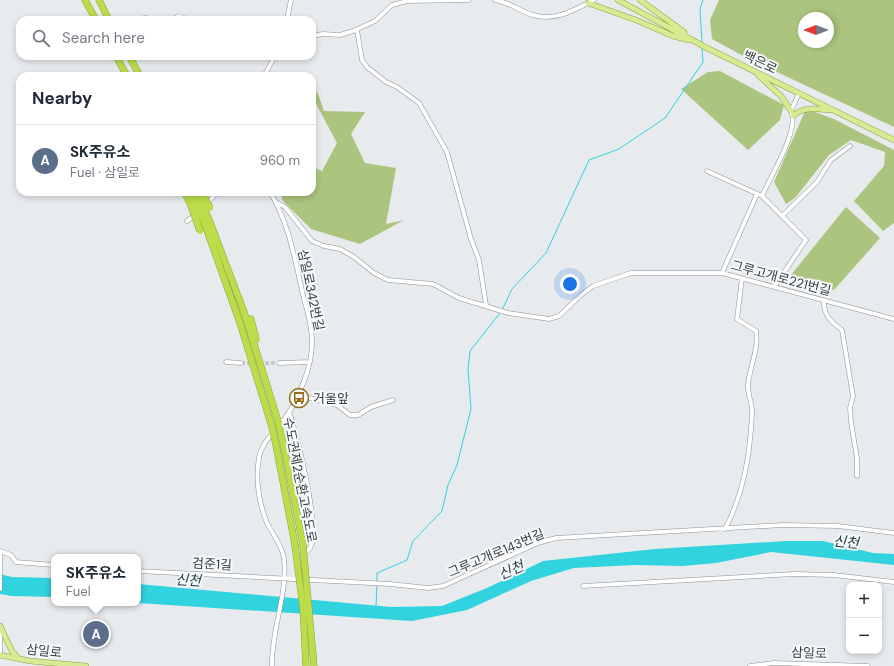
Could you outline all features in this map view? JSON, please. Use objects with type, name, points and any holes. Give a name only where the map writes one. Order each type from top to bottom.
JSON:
[{"type":"highway","points":[[85,0],[94,16]]},
{"type":"highway","points":[[99,0],[107,16]]},
{"type":"highway","points":[[118,60],[125,72]]},
{"type":"highway","points":[[131,60],[138,72]]},
{"type":"highway","points":[[196,196],[210,208]]},
{"type":"highway","points":[[196,196],[200,231]]},
{"type":"highway","name":"수도권제2순환고속도로","points":[[196,196],[225,260],[278,421],[303,545],[314,666]]},
{"type":"highway","name":"수도권제2순환고속도로","points":[[208,224],[254,365],[277,450],[295,545],[303,608],[306,666]]},
{"type":"highway","points":[[231,305],[254,365]]},
{"type":"highway","points":[[251,319],[269,391]]},
{"type":"main road","name":"백은로","points":[[618,0],[697,42],[894,140]]},
{"type":"main road","points":[[640,0],[697,42]]},
{"type":"main road","points":[[588,3],[636,20],[673,36],[697,42]]},
{"type":"main road","points":[[753,70],[781,96],[792,114],[809,108],[834,110]]},
{"type":"main road","points":[[0,626],[12,652],[20,659]]},
{"type":"main road","name":"삼일로","points":[[0,655],[30,661],[86,666]]},
{"type":"street","points":[[288,16],[291,0]]},
{"type":"street","points":[[316,35],[340,35],[357,30],[375,21],[392,5],[407,1],[469,0]]},
{"type":"street","points":[[495,0],[504,2],[533,16],[546,17],[573,12],[594,0]]},
{"type":"street","points":[[357,30],[362,60],[367,67],[386,82],[397,87],[419,103],[447,152],[471,239],[479,260],[486,306]]},
{"type":"street","points":[[266,72],[273,60]]},
{"type":"street","points":[[722,272],[792,133],[792,114],[799,93]]},
{"type":"street","points":[[782,216],[817,182],[831,160],[850,146]]},
{"type":"street","points":[[707,171],[760,195],[806,240],[774,287]]},
{"type":"street","points":[[187,222],[214,196]]},
{"type":"street","name":"삼일로342번길","points":[[272,666],[276,630],[285,580],[283,552],[264,514],[257,476],[259,457],[264,445],[289,412],[298,395],[310,362],[312,343],[309,317],[293,250],[277,203],[273,196]]},
{"type":"street","name":"그루고개로221번길","points":[[277,203],[285,207],[312,240],[324,246],[340,249],[354,256],[374,274],[388,280],[433,284],[459,298],[508,313],[549,319],[559,316],[581,295],[594,286],[631,272],[722,272],[894,319]]},
{"type":"street","points":[[725,529],[736,508],[746,474],[753,412],[748,386],[757,340],[756,331],[737,319],[742,278]]},
{"type":"street","points":[[824,300],[824,312],[832,323],[842,330],[853,396],[850,415],[857,458],[857,476]]},
{"type":"street","points":[[226,362],[241,363]]},
{"type":"street","points":[[279,363],[310,362]]},
{"type":"street","points":[[298,395],[337,405],[350,415],[358,415],[371,407],[393,400]]},
{"type":"street","points":[[289,412],[296,431],[309,490],[312,536],[311,548],[306,552]]},
{"type":"street","name":"그루고개로143번길","points":[[370,583],[428,588],[443,586],[538,543],[556,538],[783,525],[838,526],[894,533]]},
{"type":"street","points":[[0,589],[0,551],[11,555],[16,562],[51,565]]},
{"type":"street","name":"검준1길","points":[[141,571],[285,580],[370,583]]},
{"type":"street","points":[[583,586],[795,574],[834,575],[894,582]]},
{"type":"street","points":[[0,626],[0,655]]},
{"type":"street","name":"삼일로","points":[[750,666],[774,663],[830,666],[868,666]]},
{"type":"green space","points":[[719,0],[894,0],[894,127],[745,57],[712,39],[710,20]]},
{"type":"green space","points":[[720,71],[784,105],[780,120],[748,150],[681,89],[708,72]]},
{"type":"green space","points":[[317,91],[324,111],[365,112],[351,134],[365,163],[396,168],[386,224],[404,220],[360,244],[311,229],[282,200],[282,196],[316,196],[316,169],[322,171],[337,143],[316,104]]},
{"type":"green space","points":[[806,109],[834,119],[894,150],[894,223],[883,231],[854,201],[884,166],[885,152],[851,140],[829,155],[795,198],[786,204],[774,182]]},
{"type":"green space","points":[[846,207],[880,238],[834,290],[791,275]]},
{"type":"water","points":[[786,541],[823,541],[873,553],[894,554],[894,565],[771,552],[716,563],[683,566],[635,565],[574,568],[531,581],[467,610],[412,621],[141,603],[141,584],[391,607],[442,606],[487,588],[543,561],[655,549]]},
{"type":"water","points":[[0,574],[12,577],[51,578],[51,597],[12,596],[0,594]]},
{"type":"waterway","points":[[702,42],[700,9],[703,0]]},
{"type":"waterway","points":[[502,310],[512,289],[546,253],[589,160],[619,149],[665,118],[703,62],[702,48]]},
{"type":"waterway","points":[[377,582],[377,573],[407,560],[413,541],[442,511],[448,485],[457,465],[471,409],[468,369],[470,351],[500,313]]},
{"type":"waterway","points":[[376,606],[377,585]]},
{"type":"tunnel","points":[[241,363],[279,363]]},
{"type":"place","name":"거울앞","points":[[299,398]]},
{"type":"place","name":"SK주유소","points":[[96,634]]},
{"type":"water label","name":"신천","points":[[846,542]]},
{"type":"water label","name":"신천","points":[[511,570]]},
{"type":"water label","name":"신천","points":[[188,580]]}]
